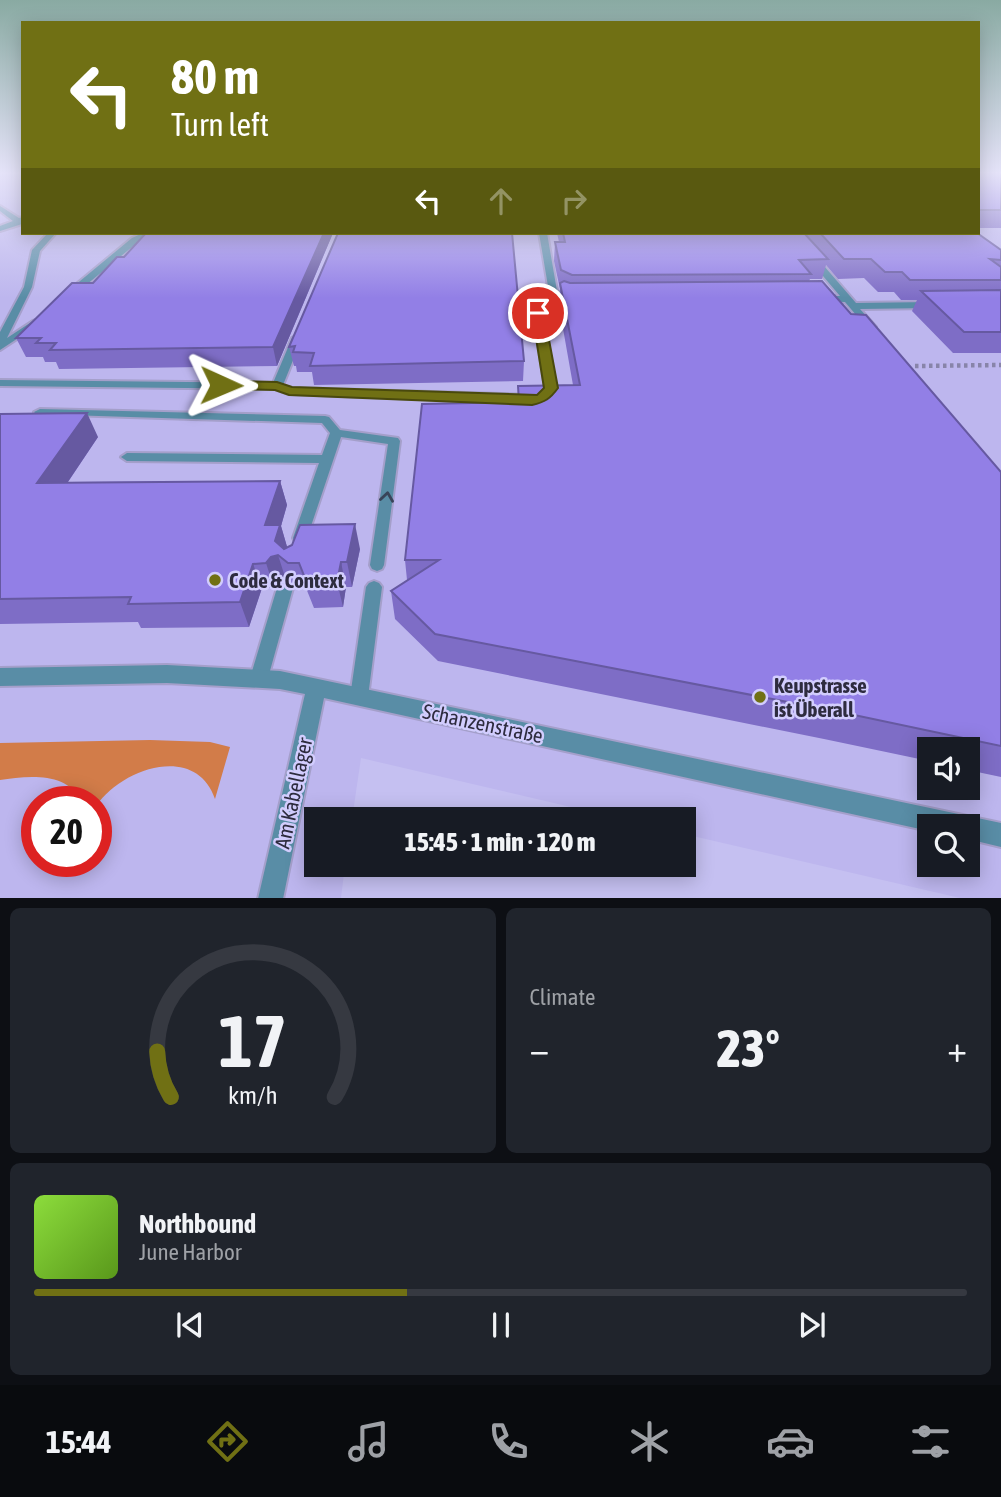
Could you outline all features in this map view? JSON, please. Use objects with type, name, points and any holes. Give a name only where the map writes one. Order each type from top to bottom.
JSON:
[{"type":"street","name":"Schanzenstraße","points":[[0,677],[167,674],[260,678],[316,687],[917,817]]},
{"type":"street","name":"Am Kabellager","points":[[270,898],[316,687]]},
{"type":"street","points":[[980,831],[1001,835]]},
{"type":"lane","points":[[0,229],[21,220]]},
{"type":"lane","points":[[0,344],[28,287],[36,250],[50,235]]},
{"type":"lane","points":[[61,302],[144,235]]},
{"type":"lane","points":[[543,235],[554,292],[560,298],[578,302]]},
{"type":"lane","points":[[807,252],[878,336]]},
{"type":"lane","points":[[0,383],[277,386],[289,391],[519,400],[542,398],[551,388],[538,313],[560,298]]},
{"type":"lane","points":[[807,299],[947,305]]},
{"type":"lane","points":[[0,344],[42,317]]},
{"type":"lane","points":[[277,386],[303,322]]},
{"type":"lane","points":[[40,412],[325,420],[337,433],[394,441],[377,565]]},
{"type":"lane","points":[[295,554],[337,433]]},
{"type":"lane","points":[[127,457],[327,459]]},
{"type":"lane","points":[[359,697],[374,587]]},
{"type":"lane","points":[[260,678],[285,588]]},
{"type":"path","points":[[915,366],[1001,365]]},
{"type":"shaded area","points":[[0,215],[21,215],[21,235],[980,235],[980,215],[1001,215],[1001,898],[960,898],[696,837],[696,807],[571,807],[361,758],[354,807],[304,807],[304,877],[344,877],[341,898],[0,898]]},
{"type":"shaded area","points":[[150,740],[210,742],[230,747],[215,799],[205,782],[192,771],[176,767],[158,767],[140,772],[112,789],[112,786],[68,786],[56,780],[34,777],[0,780],[0,743]]},
{"type":"building","points":[[144,235],[323,235],[273,347],[50,350],[56,343],[36,343],[41,338],[16,338],[72,283],[93,283],[117,257],[124,257]]},
{"type":"building","points":[[337,235],[512,235],[524,361],[310,366],[314,353],[293,352],[295,346],[289,347]]},
{"type":"building","points":[[563,235],[806,235],[828,259],[799,260],[811,274],[572,275],[561,270],[555,242],[565,242]]},
{"type":"building","points":[[822,235],[980,235],[1001,250],[1001,260],[990,259],[1001,267],[1001,280],[910,280],[902,272],[885,272],[871,259],[844,259]]},
{"type":"building","points":[[822,281],[851,314],[866,315],[1001,472],[1001,746],[980,742],[980,737],[958,737],[435,634],[391,591],[439,560],[405,560],[422,404],[519,402],[518,386],[580,385],[560,283]]},
{"type":"building","points":[[1001,290],[1001,332],[964,332],[921,291]]},
{"type":"building","points":[[87,413],[37,483],[280,481],[265,525],[280,525],[275,541],[284,549],[292,545],[300,525],[355,524],[347,562],[341,562],[337,582],[307,583],[299,563],[288,563],[278,555],[271,557],[266,563],[253,564],[240,602],[128,604],[131,597],[0,599],[0,414]]},
{"type":"place","name":"Code & Context","points":[[215,580]]},
{"type":"place","name":"Keupstrasse ist Überall","points":[[760,697]]},
{"type":"route","points":[[221,385],[277,386],[289,391],[427,397],[542,398],[549,394],[551,388],[538,313]]}]
